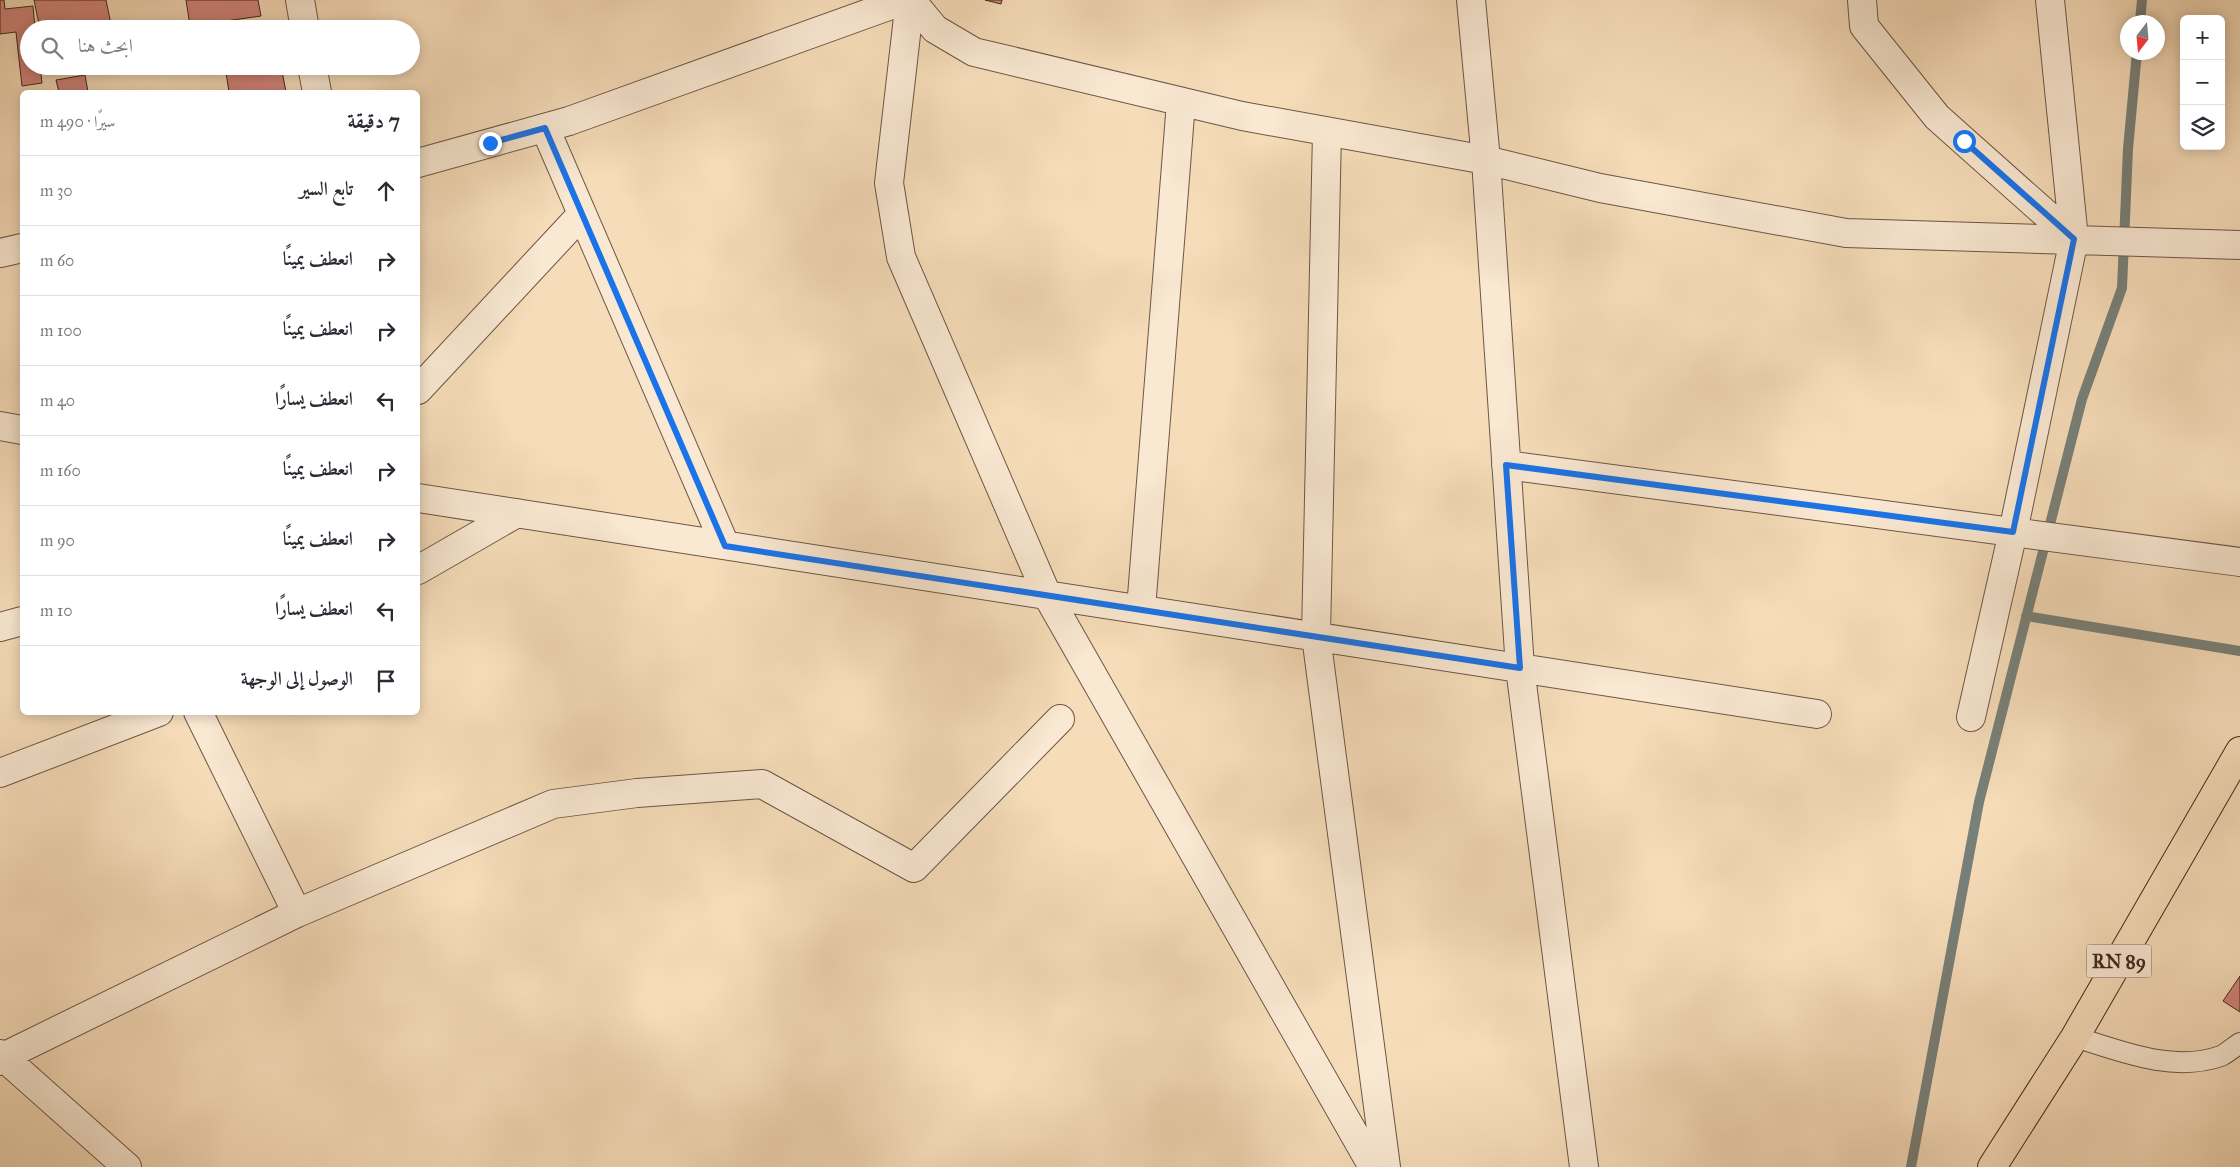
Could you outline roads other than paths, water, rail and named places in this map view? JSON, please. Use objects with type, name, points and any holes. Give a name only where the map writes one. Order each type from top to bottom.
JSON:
[{"type":"main road","name":"RN 89","points":[[1992,1167],[2075,1037],[2237,763]]},
{"type":"street","points":[[300,0],[303,20]]},
{"type":"street","points":[[420,162],[569,121],[906,0]]},
{"type":"street","points":[[911,0],[935,29],[974,52],[1242,116],[1486,160],[1600,188],[1846,233],[2240,245]]},
{"type":"street","points":[[911,0],[890,183],[901,257],[1047,595],[1373,1167]]},
{"type":"street","points":[[1472,0],[1486,160],[1520,668],[1584,1167]]},
{"type":"street","points":[[1862,0],[1864,26],[1937,117],[2074,239]]},
{"type":"street","points":[[1971,716],[2013,532],[2074,239],[2050,0]]},
{"type":"street","points":[[314,75],[317,90]]},
{"type":"street","points":[[1141,610],[1181,102]]},
{"type":"street","points":[[545,128],[725,546]]},
{"type":"street","points":[[1327,132],[1316,636],[1386,1167]]},
{"type":"street","points":[[420,388],[582,214]]},
{"type":"street","points":[[0,253],[20,248]]},
{"type":"street","points":[[0,426],[20,430]]},
{"type":"street","points":[[1506,465],[2240,562]]},
{"type":"street","points":[[420,496],[725,546],[1817,714]]},
{"type":"street","points":[[420,569],[517,513]]},
{"type":"street","points":[[0,627],[20,621]]},
{"type":"street","points":[[0,773],[151,715]]},
{"type":"street","points":[[199,715],[297,913]]},
{"type":"street","points":[[127,1167],[1,1057],[297,913],[554,804],[637,793],[762,784],[914,868],[1060,719]]},
{"type":"lane","points":[[2075,1037],[2137,1056],[2183,1062],[2221,1056],[2240,1044]]},
{"type":"waterway","points":[[2141,15],[2142,0]]},
{"type":"waterway","points":[[1911,1167],[1979,802],[2082,399],[2122,288],[2128,149],[2136,60]]},
{"type":"waterway","points":[[2026,616],[2240,651]]}]
